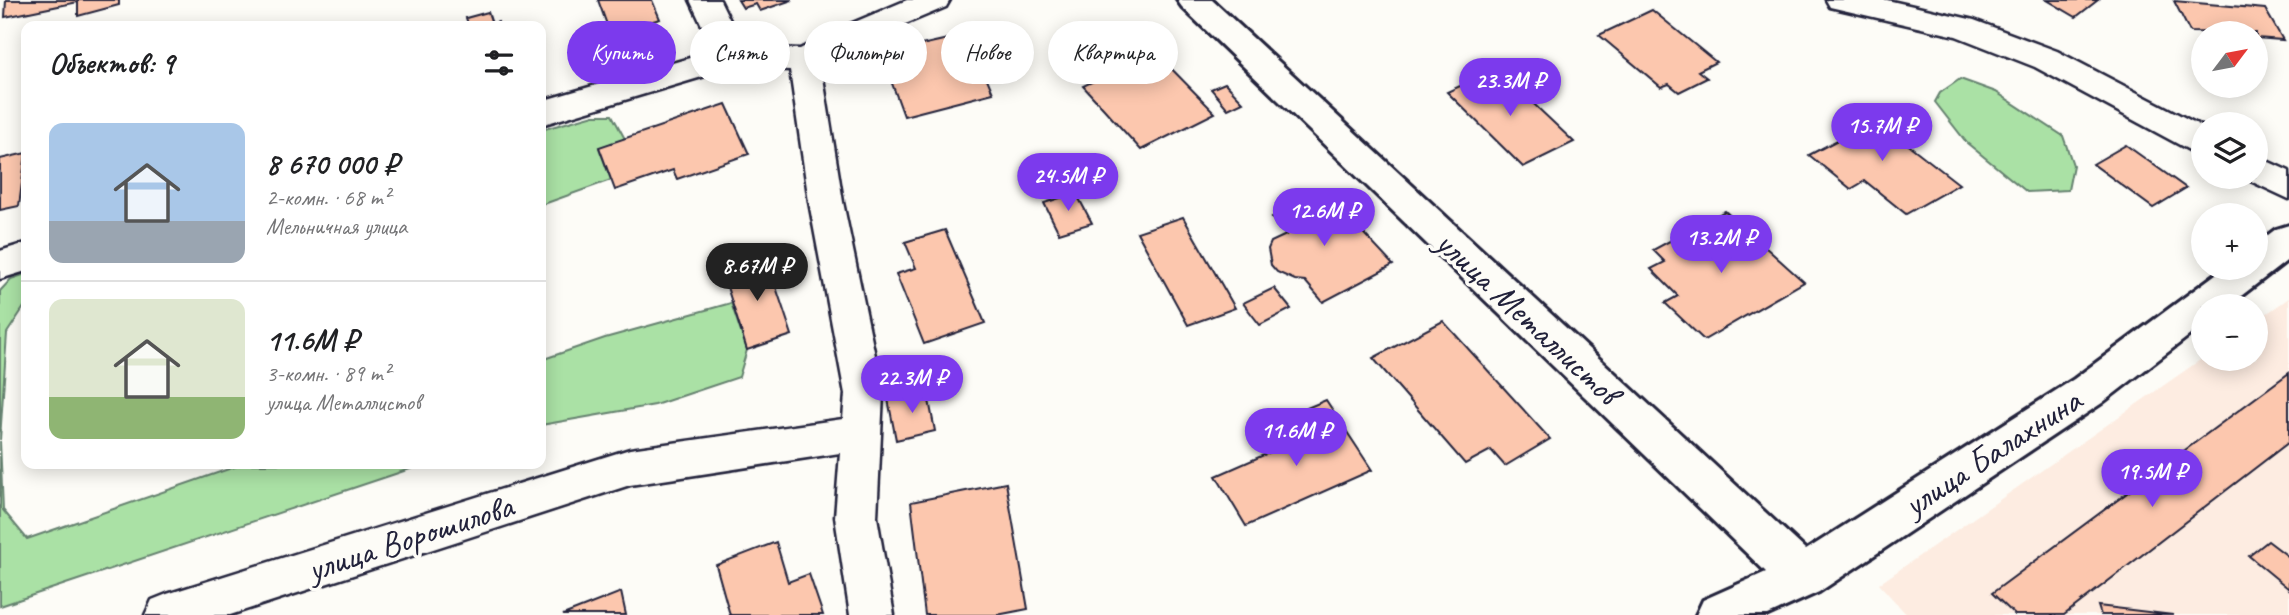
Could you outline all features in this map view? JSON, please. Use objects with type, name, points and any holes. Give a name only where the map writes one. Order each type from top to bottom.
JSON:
[{"type":"street","points":[[705,0],[715,21]]},
{"type":"street","points":[[884,21],[936,0]]},
{"type":"street","name":"улица Металлистов","points":[[1193,0],[1803,577]]},
{"type":"street","points":[[1841,0],[1963,27],[2046,59],[2191,136]]},
{"type":"street","points":[[790,59],[804,60]]},
{"type":"street","points":[[546,112],[690,69]]},
{"type":"street","points":[[808,84],[826,202],[864,394],[856,517],[872,615]]},
{"type":"street","points":[[2268,175],[2289,186]]},
{"type":"street","points":[[2268,255],[2289,239]]},
{"type":"street","points":[[0,265],[21,259]]},
{"type":"street","name":"улица Балахнина","points":[[1719,615],[1803,577],[1831,556],[2088,391],[2235,280]]},
{"type":"street","name":"улица Ворошилова","points":[[167,615],[630,467],[862,433]]},
{"type":"shaded area","points":[[2289,298],[2289,615],[1907,615],[1879,584],[2191,366],[2191,371],[2268,371],[2268,313]]},
{"type":"green space","points":[[1960,79],[1996,92],[2063,136],[2073,165],[2068,190],[2027,192],[1967,143],[1935,102],[1940,93]]},
{"type":"green space","points":[[594,115],[612,115],[625,139],[599,148],[611,180],[546,203],[546,129]]},
{"type":"green space","points":[[21,276],[21,312],[7,333],[0,440],[0,291],[11,279]]},
{"type":"green space","points":[[731,303],[747,350],[739,377],[655,405],[546,424],[546,358],[605,338]]},
{"type":"green space","points":[[0,441],[3,510],[27,539],[229,469],[410,469],[0,606]]},
{"type":"building","points":[[6,0],[119,0],[119,5],[78,16],[78,2],[5,17]]},
{"type":"building","points":[[598,0],[652,0],[660,19],[653,21],[606,21]]},
{"type":"building","points":[[738,0],[792,0],[760,11],[756,4],[743,8]]},
{"type":"building","points":[[2047,0],[2098,0],[2076,17]]},
{"type":"building","points":[[2174,1],[2265,9],[2283,40],[2268,39],[2268,21],[2191,21],[2190,32]]},
{"type":"building","points":[[1652,10],[1716,62],[1698,71],[1707,78],[1679,92],[1669,84],[1661,87],[1599,35]]},
{"type":"building","points":[[488,12],[491,21],[467,21],[466,18]]},
{"type":"building","points":[[941,41],[941,84],[989,84],[993,93],[904,116],[892,84],[927,84],[927,44]]},
{"type":"building","points":[[1497,69],[1574,142],[1523,167],[1447,92]]},
{"type":"building","points":[[1178,75],[1215,113],[1141,150],[1083,86],[1178,84]]},
{"type":"building","points":[[1225,83],[1243,102],[1228,109],[1211,89]]},
{"type":"building","points":[[726,104],[749,154],[677,179],[673,170],[615,190],[599,147]]},
{"type":"building","points":[[1861,108],[1959,184],[1906,214],[1865,181],[1851,189],[1809,155],[1849,134],[1833,122]]},
{"type":"building","points":[[2126,145],[2186,188],[2153,208],[2093,164]]},
{"type":"building","points":[[21,154],[19,206],[0,210],[0,159]]},
{"type":"building","points":[[1325,192],[1393,265],[1323,302],[1305,281],[1295,280],[1277,272],[1271,265],[1268,249],[1271,242],[1286,235],[1272,217]]},
{"type":"building","points":[[1076,193],[1092,223],[1059,233],[1044,203]]},
{"type":"building","points":[[1725,211],[1804,282],[1704,340],[1665,303],[1678,296],[1651,269],[1665,262],[1653,250]]},
{"type":"building","points":[[1183,217],[1235,308],[1188,325],[1137,232]]},
{"type":"building","points":[[945,230],[985,323],[924,344],[896,274],[916,268],[905,242]]},
{"type":"building","points":[[766,257],[792,335],[747,350],[722,271]]},
{"type":"building","points":[[1274,288],[1291,309],[1260,325],[1243,303]]},
{"type":"building","points":[[1443,321],[1550,439],[1505,466],[1491,450],[1465,464],[1373,358]]},
{"type":"building","points":[[2289,373],[2289,442],[2064,615],[2015,615],[1992,593]]},
{"type":"building","points":[[927,390],[935,431],[896,440],[888,399]]},
{"type":"building","points":[[1326,400],[1372,470],[1246,526],[1216,476],[1309,435],[1295,413]]},
{"type":"building","points":[[1006,483],[1028,609],[997,615],[925,615],[911,502]]},
{"type":"building","points":[[2268,541],[2289,557],[2289,589],[2249,556]]},
{"type":"building","points":[[776,542],[788,582],[809,574],[823,615],[730,615],[716,565]]},
{"type":"building","points":[[621,592],[626,615],[563,615]]},
{"type":"building","points":[[2098,606],[2173,615],[2101,615]]}]
